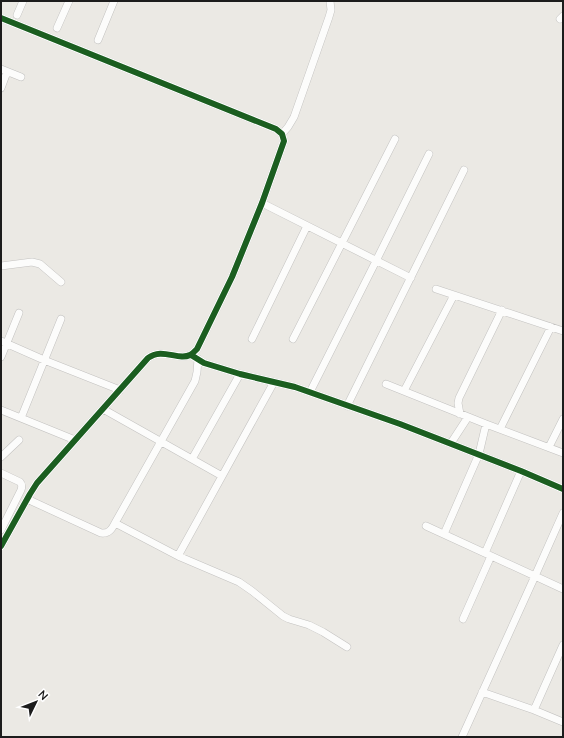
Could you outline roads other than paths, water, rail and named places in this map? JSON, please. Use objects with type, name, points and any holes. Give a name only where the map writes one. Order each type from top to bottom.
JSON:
[{"type":"street","points":[[17,15],[23,1]]},
{"type":"street","points":[[57,28],[69,1]]},
{"type":"street","points":[[98,40],[114,1]]},
{"type":"street","points":[[282,134],[294,117],[329,17],[331,10],[330,1]]},
{"type":"street","points":[[1,18],[276,129],[282,134],[284,141],[262,203],[232,277],[197,349],[191,355],[185,357],[159,354],[151,355],[148,358],[37,483],[1,546]]},
{"type":"street","points":[[1,88],[4,70],[21,77]]},
{"type":"street","points":[[293,339],[395,139]]},
{"type":"street","points":[[310,392],[429,154]]},
{"type":"street","points":[[347,406],[464,170]]},
{"type":"street","points":[[262,203],[411,278]]},
{"type":"street","points":[[252,339],[307,226]]},
{"type":"street","points":[[1,266],[36,262],[61,282]]},
{"type":"street","points":[[436,288],[563,331]]},
{"type":"street","points":[[404,391],[454,295]]},
{"type":"street","points":[[460,414],[458,403],[459,398],[502,310]]},
{"type":"street","points":[[1,357],[4,342],[18,313]]},
{"type":"street","points":[[21,418],[61,319]]},
{"type":"street","points":[[500,429],[552,327]]},
{"type":"street","points":[[4,342],[44,360],[120,390]]},
{"type":"street","points":[[191,355],[204,363],[240,374],[295,387],[400,424],[479,454],[563,489]]},
{"type":"street","points":[[27,499],[102,533],[105,534],[112,529],[195,381],[198,359]]},
{"type":"street","points":[[192,459],[240,374]]},
{"type":"street","points":[[178,556],[274,382]]},
{"type":"street","points":[[386,384],[563,453]]},
{"type":"street","points":[[103,409],[222,476]]},
{"type":"street","points":[[1,410],[75,440]]},
{"type":"street","points":[[451,443],[468,417]]},
{"type":"street","points":[[549,448],[563,419]]},
{"type":"street","points":[[444,534],[479,454],[486,424]]},
{"type":"street","points":[[1,457],[19,440]]},
{"type":"street","points":[[463,619],[521,471]]},
{"type":"street","points":[[1,474],[20,482],[22,487],[1,529]]},
{"type":"street","points":[[462,737],[563,513]]},
{"type":"street","points":[[115,523],[178,556],[239,582],[282,616],[309,625],[347,647]]},
{"type":"street","points":[[426,526],[563,589]]},
{"type":"street","points":[[534,710],[563,646]]},
{"type":"street","points":[[482,692],[563,722]]}]
